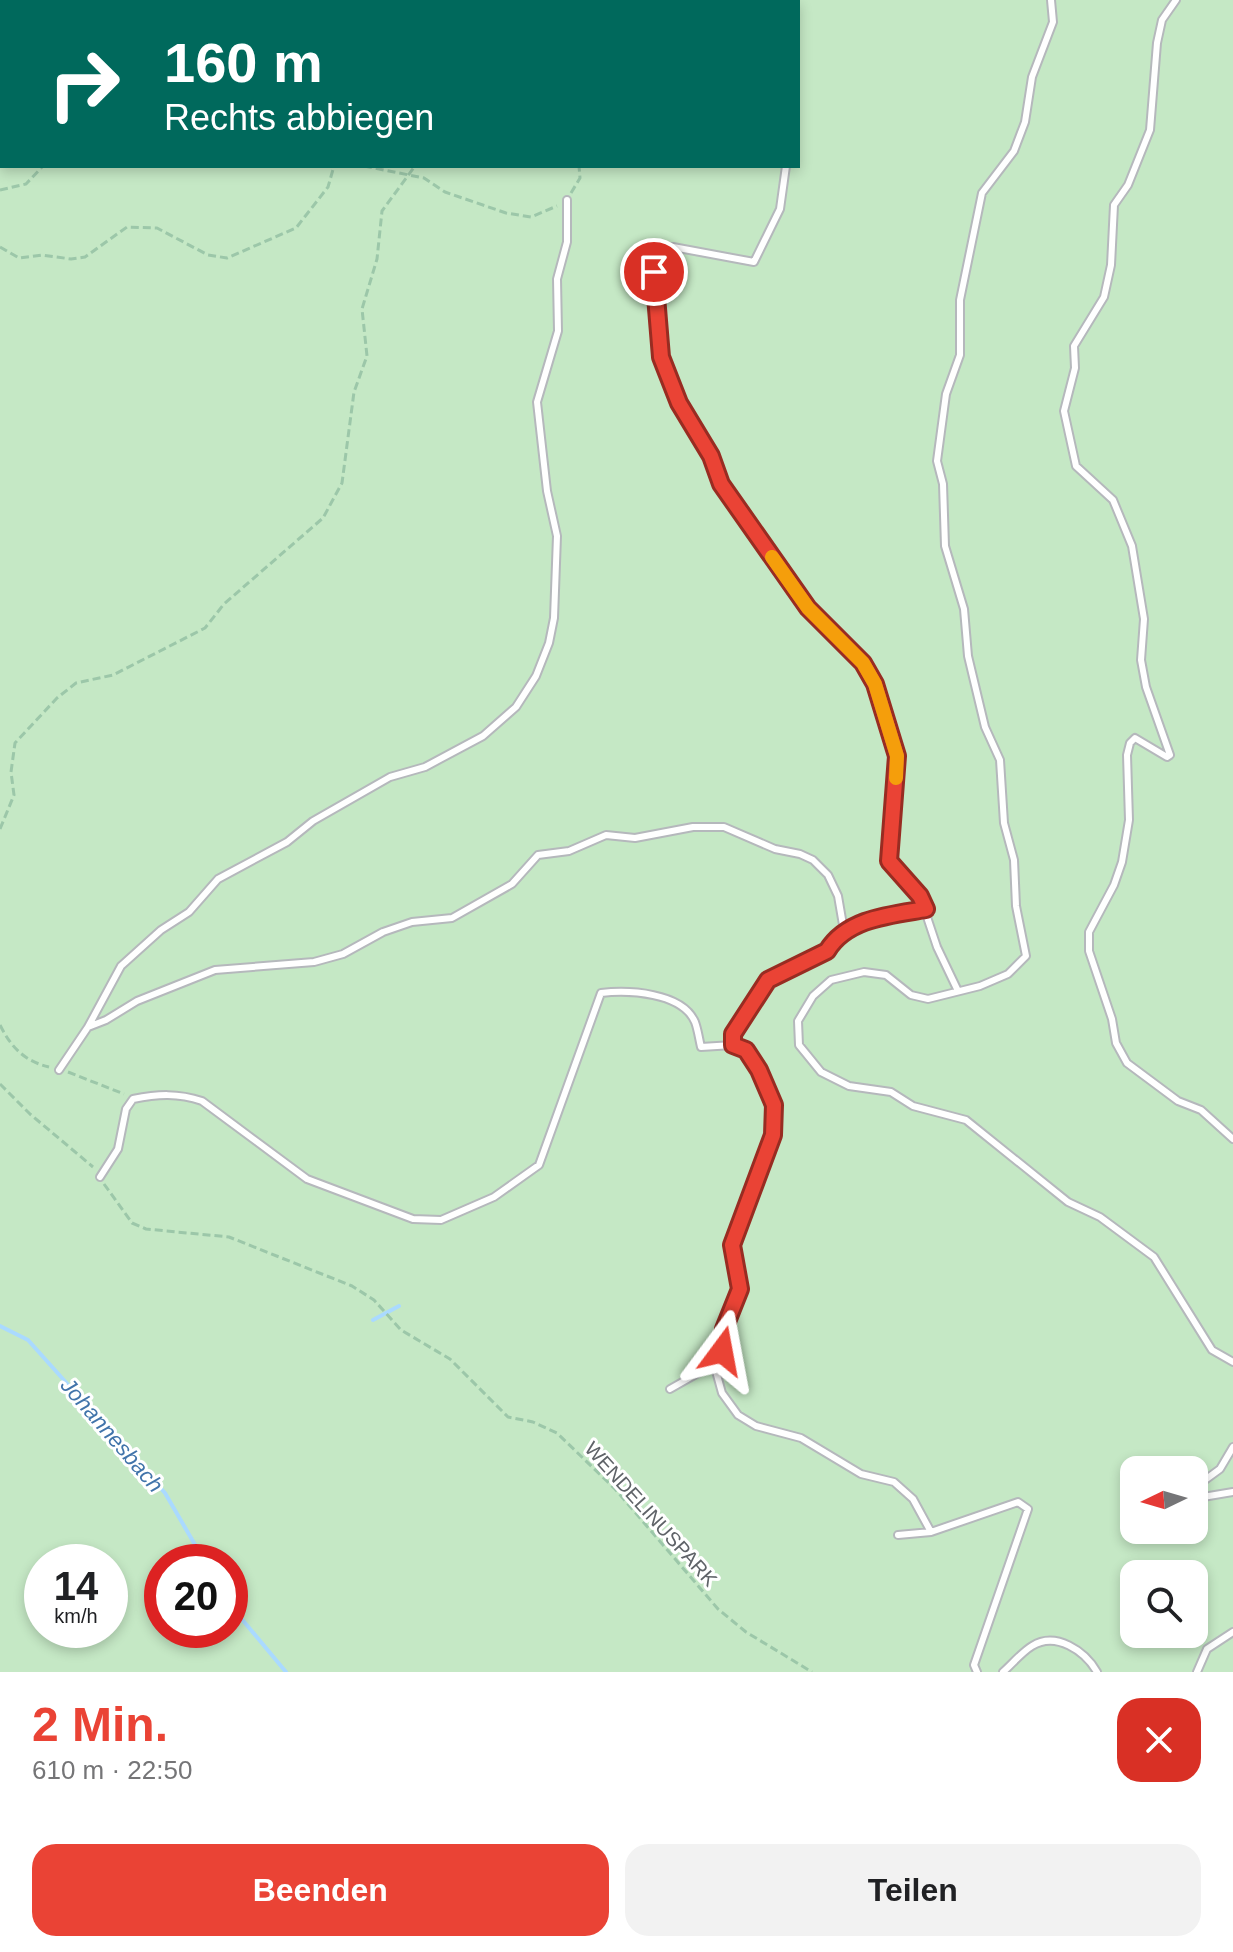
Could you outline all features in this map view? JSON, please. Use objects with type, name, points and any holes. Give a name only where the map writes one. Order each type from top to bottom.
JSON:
[{"type":"lane","points":[[1051,0],[1053,22],[1032,77],[1025,122],[1014,151],[982,193],[960,300],[960,355],[946,394],[937,461],[943,484],[945,546],[964,609],[968,656],[985,727],[1000,760],[1004,823],[1014,860],[1016,906],[1026,956],[1008,974],[980,986],[928,999],[911,995],[886,975],[864,972],[831,980],[813,996],[798,1021],[799,1045],[821,1072],[849,1086],[891,1092],[913,1106],[966,1120],[1068,1202],[1100,1217],[1154,1257],[1212,1350],[1233,1362]]},
{"type":"lane","points":[[1176,0],[1162,20],[1157,43],[1150,130],[1128,185],[1114,205],[1111,265],[1104,297],[1074,346],[1075,368],[1064,411],[1076,466],[1113,500],[1132,546],[1144,619],[1141,660],[1146,687],[1170,755],[1167,757],[1135,738],[1130,743],[1127,755],[1129,820],[1122,862],[1114,885],[1089,932],[1089,951],[1112,1019],[1116,1043],[1127,1063],[1178,1101],[1201,1110],[1233,1139]]},
{"type":"lane","points":[[786,168],[780,209],[754,262],[673,247],[658,255],[654,272],[661,357],[679,403],[711,456],[721,484],[808,608],[863,663],[875,684],[897,756],[889,861],[920,896],[937,947],[958,991]]},
{"type":"lane","points":[[59,1070],[88,1027],[121,966],[161,930],[189,912],[218,879],[287,842],[313,821],[390,777],[425,767],[483,736],[516,707],[536,676],[549,643],[554,618],[557,536],[547,491],[537,402],[558,331],[557,279],[567,242],[567,200]]},
{"type":"lane","points":[[88,1027],[137,1001],[215,970],[314,962],[343,954],[383,932],[412,922],[452,918],[512,884],[538,855],[569,851],[606,835],[635,838],[693,827],[724,827],[775,849],[800,854],[813,860],[828,875],[838,896],[843,925],[851,928]]},
{"type":"lane","points":[[733,1045],[733,1034],[768,980],[827,951],[833,942],[862,922],[926,909]]},
{"type":"lane","points":[[100,1177],[118,1149],[126,1109],[133,1099],[155,1094],[185,1096],[202,1101],[307,1179],[413,1219],[441,1220],[494,1197],[539,1165],[601,993],[631,989],[678,1004],[695,1020],[701,1047],[733,1045],[746,1050],[759,1070],[774,1105],[773,1135],[732,1245],[740,1289],[724,1329],[722,1351],[714,1364],[670,1389]]},
{"type":"lane","points":[[714,1364],[722,1393],[738,1415],[756,1426],[801,1438],[861,1474],[894,1482],[913,1499],[931,1532]]},
{"type":"lane","points":[[1233,1447],[1220,1469],[1194,1488],[1197,1498],[1233,1492]]},
{"type":"lane","points":[[898,1535],[931,1532],[1018,1502],[1028,1509],[974,1665],[977,1672]]},
{"type":"lane","points":[[1197,1672],[1207,1649],[1233,1632]]},
{"type":"lane","points":[[1003,1672],[1034,1644],[1053,1641],[1072,1646],[1097,1672]]},
{"type":"path","points":[[0,190],[26,184],[41,168]]},
{"type":"path","points":[[0,247],[19,258],[42,255],[71,259],[85,257],[127,227],[157,228],[208,255],[227,258],[296,228],[328,187],[333,168]]},
{"type":"path","points":[[374,168],[424,178],[445,192],[518,216],[545,213],[567,200],[580,178],[579,168]]},
{"type":"path","points":[[0,829],[14,795],[11,772],[15,743],[57,698],[76,683],[113,675],[142,657],[205,628],[224,604],[323,518],[342,483],[354,392],[367,356],[362,309],[377,259],[382,211],[414,168]]},
{"type":"path","name":"WENDELINUSPARK","points":[[0,1084],[30,1114],[92,1165],[132,1223],[146,1229],[229,1237],[352,1286],[381,1308],[401,1330],[450,1359],[508,1417],[533,1422],[557,1433],[615,1489],[718,1609],[746,1632],[812,1672]]},
{"type":"green space","points":[[800,0],[1233,0],[1233,1672],[0,1672],[0,168],[800,168]]},
{"type":"waterway","points":[[373,1320],[399,1306]]},
{"type":"waterway","name":"Johannesbach","points":[[0,1326],[28,1340],[165,1493],[195,1544]]},
{"type":"waterway","name":"Johannesbach","points":[[248,1627],[286,1672]]},
{"type":"slow traffic","points":[[772,557],[808,608],[863,663],[875,684],[897,756],[896,778]]},
{"type":"route","points":[[654,272],[661,357],[679,403],[711,456],[721,484],[808,608],[863,663],[875,684],[897,756],[888,838],[889,861],[920,896],[926,909],[862,922],[833,942],[827,951],[768,980],[733,1034],[733,1045],[746,1050],[759,1070],[774,1105],[773,1135],[732,1245],[740,1289],[724,1329],[722,1351]]}]
